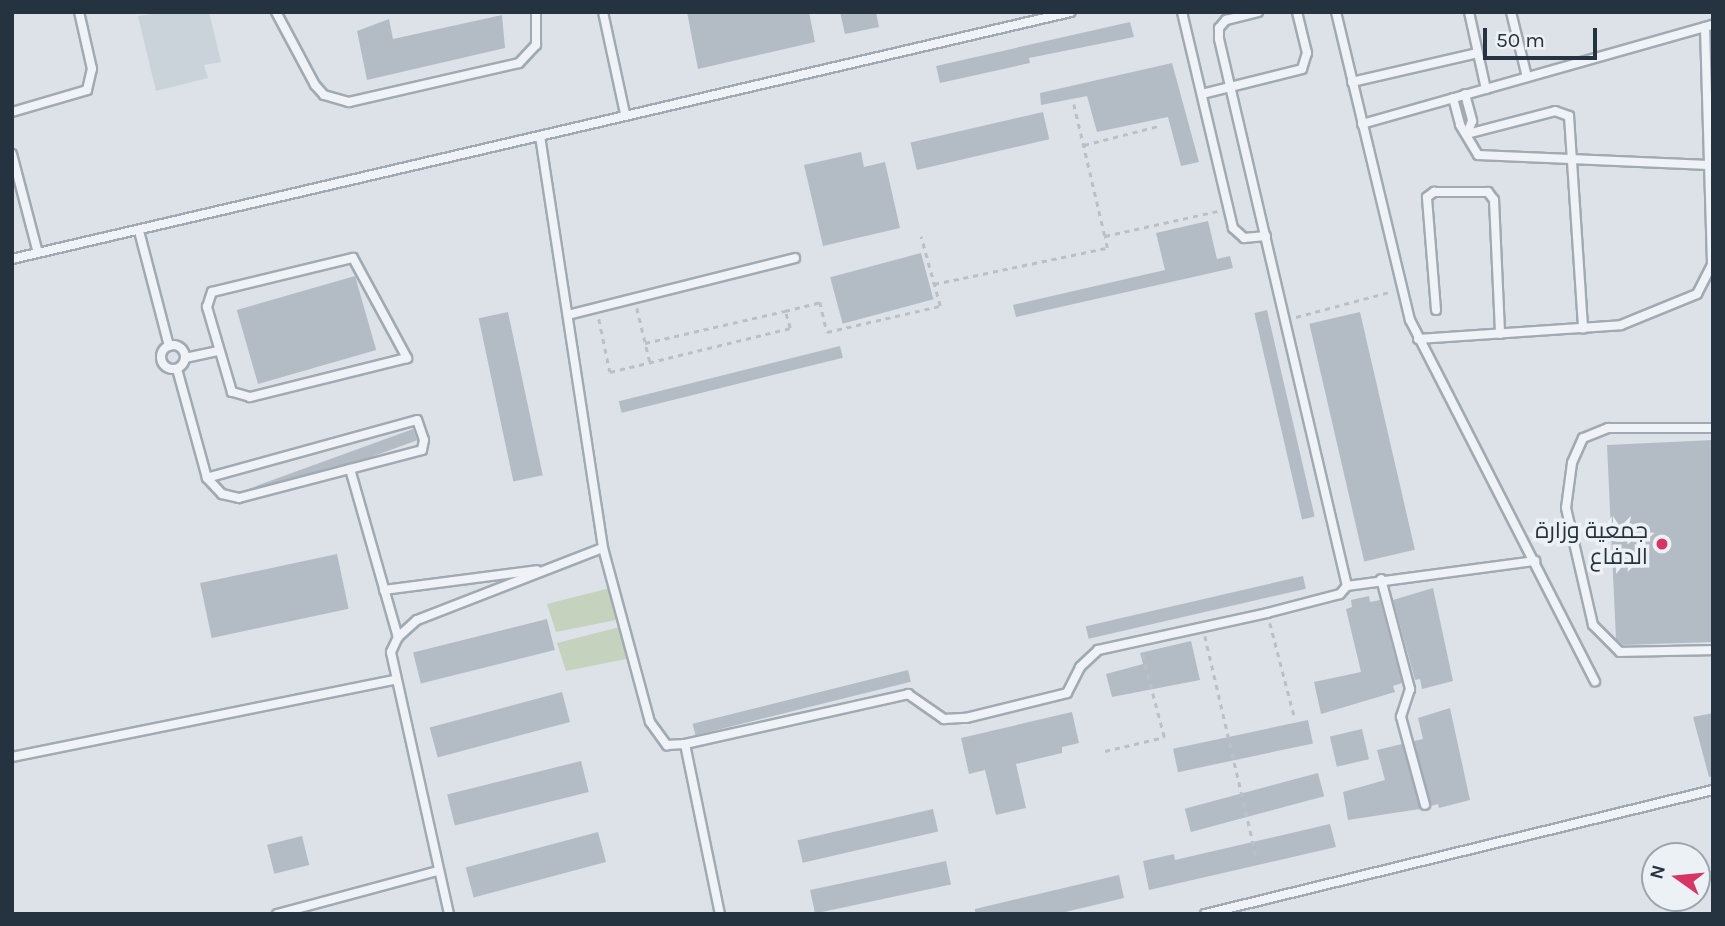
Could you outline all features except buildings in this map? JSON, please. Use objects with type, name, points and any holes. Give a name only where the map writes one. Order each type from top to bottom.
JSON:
[{"type":"lane","points":[[12,112],[87,90],[92,69],[79,12]]},
{"type":"lane","points":[[276,12],[315,85],[324,95],[349,102],[519,63],[536,46],[536,12]]},
{"type":"lane","points":[[603,12],[625,114]]},
{"type":"lane","points":[[12,259],[1071,12]]},
{"type":"lane","points":[[1182,12],[1229,208],[1238,234],[1252,239],[1266,236]]},
{"type":"lane","points":[[1258,12],[1226,20],[1219,28],[1230,87],[1347,586]]},
{"type":"lane","points":[[1202,94],[1302,69],[1307,53],[1297,12]]},
{"type":"lane","points":[[1336,12],[1400,290],[1418,339],[1595,681]]},
{"type":"lane","points":[[1468,12],[1486,89]]},
{"type":"lane","points":[[1511,12],[1527,77]]},
{"type":"lane","points":[[1362,124],[1709,26],[1712,251],[1707,280],[1690,299],[1632,322],[1583,329],[1418,339]]},
{"type":"lane","points":[[1352,82],[1478,53]]},
{"type":"lane","points":[[1465,94],[1472,121],[1467,134]]},
{"type":"lane","points":[[1453,98],[1460,125],[1478,155],[1709,165]]},
{"type":"lane","points":[[1467,134],[1560,111],[1572,120],[1583,329]]},
{"type":"lane","points":[[540,136],[603,548],[650,722],[667,745],[685,744],[908,694],[944,719],[966,719],[1067,693],[1080,667],[1098,650],[1267,613],[1340,594],[1347,586],[1381,579],[1535,561]]},
{"type":"lane","points":[[12,154],[38,253]]},
{"type":"lane","points":[[1436,310],[1427,197],[1434,192],[1488,192],[1494,200],[1500,334]]},
{"type":"lane","points":[[139,231],[169,346]]},
{"type":"lane","points":[[353,258],[407,358],[250,397],[232,392],[217,351],[207,307],[212,292],[353,258]]},
{"type":"lane","points":[[568,315],[795,258]]},
{"type":"lane","points":[[169,346],[182,349],[185,358]]},
{"type":"lane","points":[[169,346],[162,352],[161,362],[168,369],[177,369]]},
{"type":"lane","points":[[177,369],[185,358],[217,351]]},
{"type":"lane","points":[[177,369],[207,478],[222,494],[239,498],[422,450],[424,440],[417,420],[207,478]]},
{"type":"lane","points":[[1713,428],[1608,428],[1583,438],[1572,463],[1566,508],[1593,625],[1620,652],[1713,650]]},
{"type":"lane","points":[[350,469],[398,637]]},
{"type":"lane","points":[[449,914],[437,871],[391,652],[398,637],[417,620],[603,548]]},
{"type":"lane","points":[[384,590],[551,569]]},
{"type":"lane","points":[[1381,579],[1410,689],[1401,717],[1426,805]]},
{"type":"lane","points":[[12,757],[395,680]]},
{"type":"lane","points":[[685,744],[720,914]]},
{"type":"lane","points":[[1205,914],[1713,790]]},
{"type":"lane","points":[[277,914],[437,871]]},
{"type":"path","points":[[934,284],[1107,248],[1074,104]]},
{"type":"path","points":[[1084,145],[1158,126]]},
{"type":"path","points":[[1105,236],[1229,208]]},
{"type":"path","points":[[645,343],[820,302],[827,332],[940,306],[921,237]]},
{"type":"path","points":[[1286,320],[1400,290]]},
{"type":"path","points":[[635,298],[650,362]]},
{"type":"path","points":[[597,308],[610,372],[790,328],[786,311]]},
{"type":"path","points":[[1267,613],[1294,715]]},
{"type":"path","points":[[1203,626],[1257,860]]},
{"type":"path","points":[[1105,751],[1164,737],[1139,640]]},
{"type":"shaded area","points":[[166,12],[209,12],[221,62],[204,65],[208,78],[156,91],[138,16]]},
{"type":"green space","points":[[610,588],[616,620],[556,632],[547,604]]},
{"type":"green space","points":[[620,627],[626,659],[566,671],[557,643]]},
{"type":"place","name":"جمعية وزارة الدفاع","points":[[1662,544]]}]
